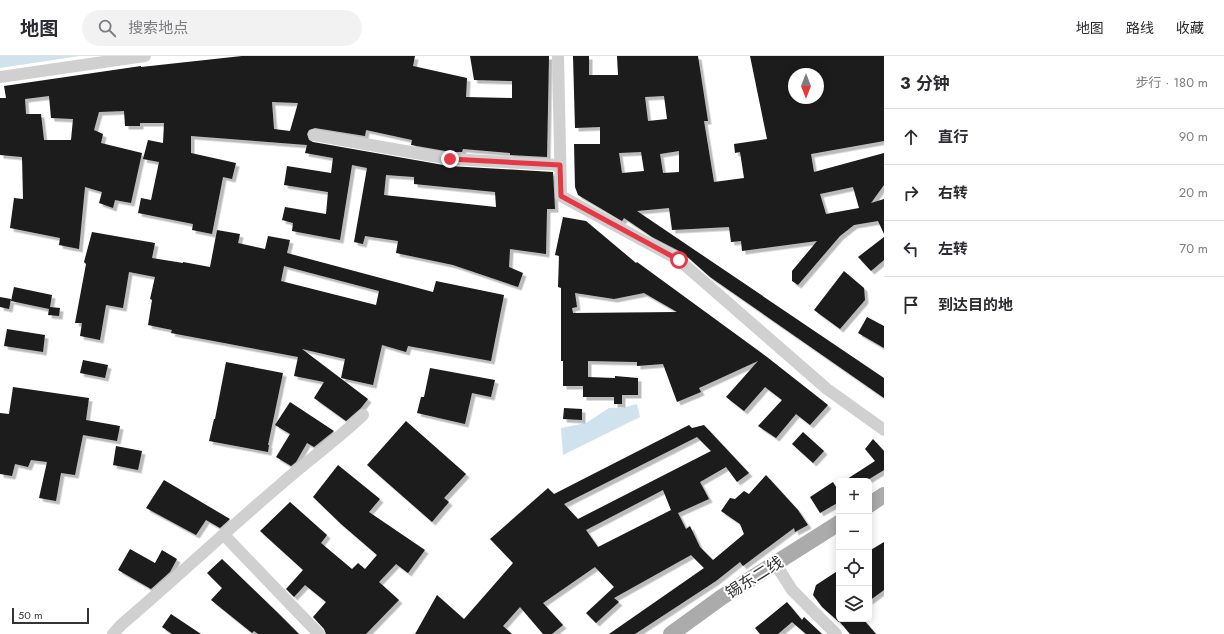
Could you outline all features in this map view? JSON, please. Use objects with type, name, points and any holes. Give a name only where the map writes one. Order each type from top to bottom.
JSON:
[{"type":"main road","points":[[872,503],[884,495]]},
{"type":"main road","name":"锡东二线","points":[[671,634],[722,597],[836,525]]},
{"type":"street","points":[[0,77],[145,56]]},
{"type":"street","points":[[558,56],[561,196],[679,260],[827,389],[884,430]]},
{"type":"street","points":[[314,135],[450,159],[560,165]]},
{"type":"street","points":[[113,634],[121,625],[280,484],[340,437],[363,415]]},
{"type":"street","points":[[224,535],[319,634]]},
{"type":"street","points":[[775,563],[792,590],[836,634]]},
{"type":"water","points":[[0,56],[80,56],[0,68]]},
{"type":"water","points":[[637,404],[640,417],[563,455],[561,428],[586,423],[609,408],[622,408]]},
{"type":"building","points":[[242,56],[415,56],[413,66],[467,78],[466,97],[512,98],[512,81],[474,80],[470,56],[549,56],[547,157],[510,155],[510,153],[463,149],[462,152],[451,152],[411,145],[412,140],[366,130],[365,136],[315,128],[309,130],[307,134],[309,140],[313,142],[449,166],[553,172],[555,209],[547,209],[546,254],[510,249],[509,267],[523,273],[518,287],[453,265],[396,253],[398,241],[365,236],[363,244],[354,242],[367,168],[352,165],[340,240],[292,231],[293,223],[282,220],[285,207],[326,214],[328,192],[284,185],[287,166],[331,173],[333,158],[305,153],[307,145],[191,136],[191,153],[236,163],[232,179],[223,177],[212,234],[192,230],[193,224],[138,213],[141,198],[151,200],[159,162],[143,159],[148,140],[163,143],[164,123],[140,123],[140,126],[125,126],[124,111],[99,112],[94,130],[103,134],[101,143],[142,153],[131,203],[115,200],[113,208],[99,203],[102,192],[85,187],[79,249],[59,245],[60,238],[10,228],[14,198],[23,199],[22,157],[0,155],[0,98],[6,98],[4,86],[141,67]],"holes":[[[49,96],[51,118],[73,119],[71,140],[44,140],[41,114],[26,114],[25,99]],[[272,102],[298,103],[290,131],[274,129]],[[386,175],[414,177],[414,184],[495,192],[496,207],[384,195]]]},
{"type":"building","points":[[573,56],[589,56],[589,75],[618,75],[617,56],[698,56],[708,121],[704,121],[714,182],[744,178],[740,152],[735,153],[734,144],[767,139],[750,56],[884,56],[884,141],[811,154],[814,172],[884,153],[884,185],[871,203],[884,199],[884,234],[878,221],[854,225],[840,236],[798,285],[792,281],[792,271],[817,241],[742,251],[741,241],[731,242],[729,227],[672,230],[669,208],[637,211],[884,378],[884,398],[710,277],[683,253],[652,237],[624,218],[622,221],[578,195],[575,187],[574,144],[600,144],[600,127],[575,128]],"holes":[[[664,96],[667,119],[648,121],[645,97]],[[679,151],[679,172],[663,173],[660,154]],[[641,152],[644,171],[622,173],[619,153]],[[853,187],[859,208],[826,214],[820,194]]]},
{"type":"building","points":[[563,217],[586,221],[636,263],[637,262],[767,357],[828,405],[810,425],[796,414],[776,438],[758,426],[782,400],[765,387],[744,411],[726,397],[758,361],[699,388],[701,392],[677,402],[663,364],[637,366],[637,362],[588,361],[588,377],[615,378],[615,376],[638,378],[638,395],[622,395],[622,404],[614,404],[614,397],[583,397],[583,386],[563,386],[563,361],[561,361],[561,288],[558,287],[559,256],[555,255]],"holes":[[[575,293],[614,299],[644,293],[677,312],[573,313],[572,308],[577,307]]]},
{"type":"building","points":[[217,230],[240,234],[238,243],[265,249],[268,236],[290,240],[287,253],[433,292],[436,281],[504,295],[491,361],[408,346],[406,352],[382,345],[373,385],[341,378],[345,359],[302,349],[368,399],[361,408],[346,421],[314,398],[324,382],[294,376],[298,357],[171,333],[172,330],[148,325],[152,300],[150,299],[155,277],[129,272],[123,308],[106,305],[100,340],[80,336],[82,323],[75,323],[86,264],[84,262],[92,232],[155,243],[152,258],[210,267]],"holes":[[[284,266],[379,291],[376,305],[281,281]]]},
{"type":"building","points":[[884,237],[884,260],[871,271],[858,257]]},
{"type":"building","points":[[844,271],[864,288],[865,300],[840,329],[814,310]]},
{"type":"building","points":[[14,287],[52,295],[50,307],[60,308],[59,316],[48,315],[49,309],[11,301]]},
{"type":"building","points":[[0,297],[11,299],[9,309],[0,307]]},
{"type":"building","points":[[867,317],[884,326],[884,348],[858,333]]},
{"type":"building","points":[[7,329],[45,335],[43,352],[4,346]]},
{"type":"building","points":[[83,360],[108,365],[105,378],[80,373]]},
{"type":"building","points":[[226,362],[283,373],[268,445],[268,452],[209,441],[215,419]]},
{"type":"building","points":[[430,368],[495,380],[491,397],[472,393],[465,424],[417,413],[421,397],[424,397]]},
{"type":"building","points":[[13,387],[89,398],[86,420],[120,426],[117,441],[83,435],[75,475],[61,473],[56,501],[39,498],[47,462],[31,460],[28,467],[15,464],[12,476],[0,474],[0,413],[9,414]]},
{"type":"building","points":[[290,402],[334,431],[314,447],[307,443],[296,462],[291,466],[276,457],[290,434],[275,425]]},
{"type":"building","points":[[564,408],[582,409],[582,420],[563,419]]},
{"type":"building","points":[[406,421],[466,474],[444,498],[449,502],[432,522],[367,465]]},
{"type":"building","points":[[689,425],[692,428],[704,425],[749,473],[737,482],[726,467],[700,482],[709,499],[678,513],[686,529],[690,526],[700,547],[713,560],[744,534],[740,524],[721,511],[730,498],[735,499],[744,491],[749,494],[766,475],[798,510],[808,525],[795,532],[794,528],[743,566],[740,562],[716,581],[635,634],[609,634],[704,568],[691,555],[614,598],[619,602],[596,623],[586,613],[614,587],[595,567],[543,603],[563,625],[552,634],[543,634],[520,607],[503,626],[512,634],[415,634],[437,595],[464,619],[513,563],[490,539],[548,488],[554,494]],"holes":[[[697,437],[711,451],[578,519],[564,504]],[[663,490],[671,510],[598,547],[586,530]]]},
{"type":"building","points":[[803,432],[824,451],[813,463],[792,444]]},
{"type":"building","points":[[873,439],[884,451],[884,470],[871,478],[849,478],[875,461],[865,449]]},
{"type":"building","points":[[116,446],[142,451],[138,470],[113,465]]},
{"type":"building","points":[[338,465],[380,499],[369,512],[425,550],[408,573],[396,564],[379,582],[399,600],[366,634],[326,634],[324,629],[313,617],[326,602],[305,585],[294,597],[286,589],[303,570],[260,531],[290,502],[327,535],[321,543],[352,569],[358,563],[365,569],[377,555],[341,524],[313,497]]},
{"type":"building","points":[[164,480],[230,519],[220,528],[206,520],[196,535],[146,508]]},
{"type":"building","points":[[833,482],[836,487],[836,504],[820,513],[810,497]]},
{"type":"building","points":[[884,542],[884,590],[872,599],[872,550]]},
{"type":"building","points":[[130,549],[155,563],[162,550],[177,559],[170,572],[151,589],[118,570]]},
{"type":"building","points":[[222,559],[299,634],[258,634],[254,631],[252,633],[211,600],[222,588],[207,573]]},
{"type":"building","points":[[836,572],[836,619],[822,607],[813,595],[816,585]]},
{"type":"building","points":[[787,602],[802,620],[804,617],[822,634],[806,634],[792,622],[778,634],[760,634],[755,628]]},
{"type":"building","points":[[171,614],[201,634],[172,634],[162,627]]},
{"type":"building","points":[[840,622],[866,622],[876,634],[850,634]]},
{"type":"route","points":[[450,159],[560,165],[561,196],[679,260]]}]
